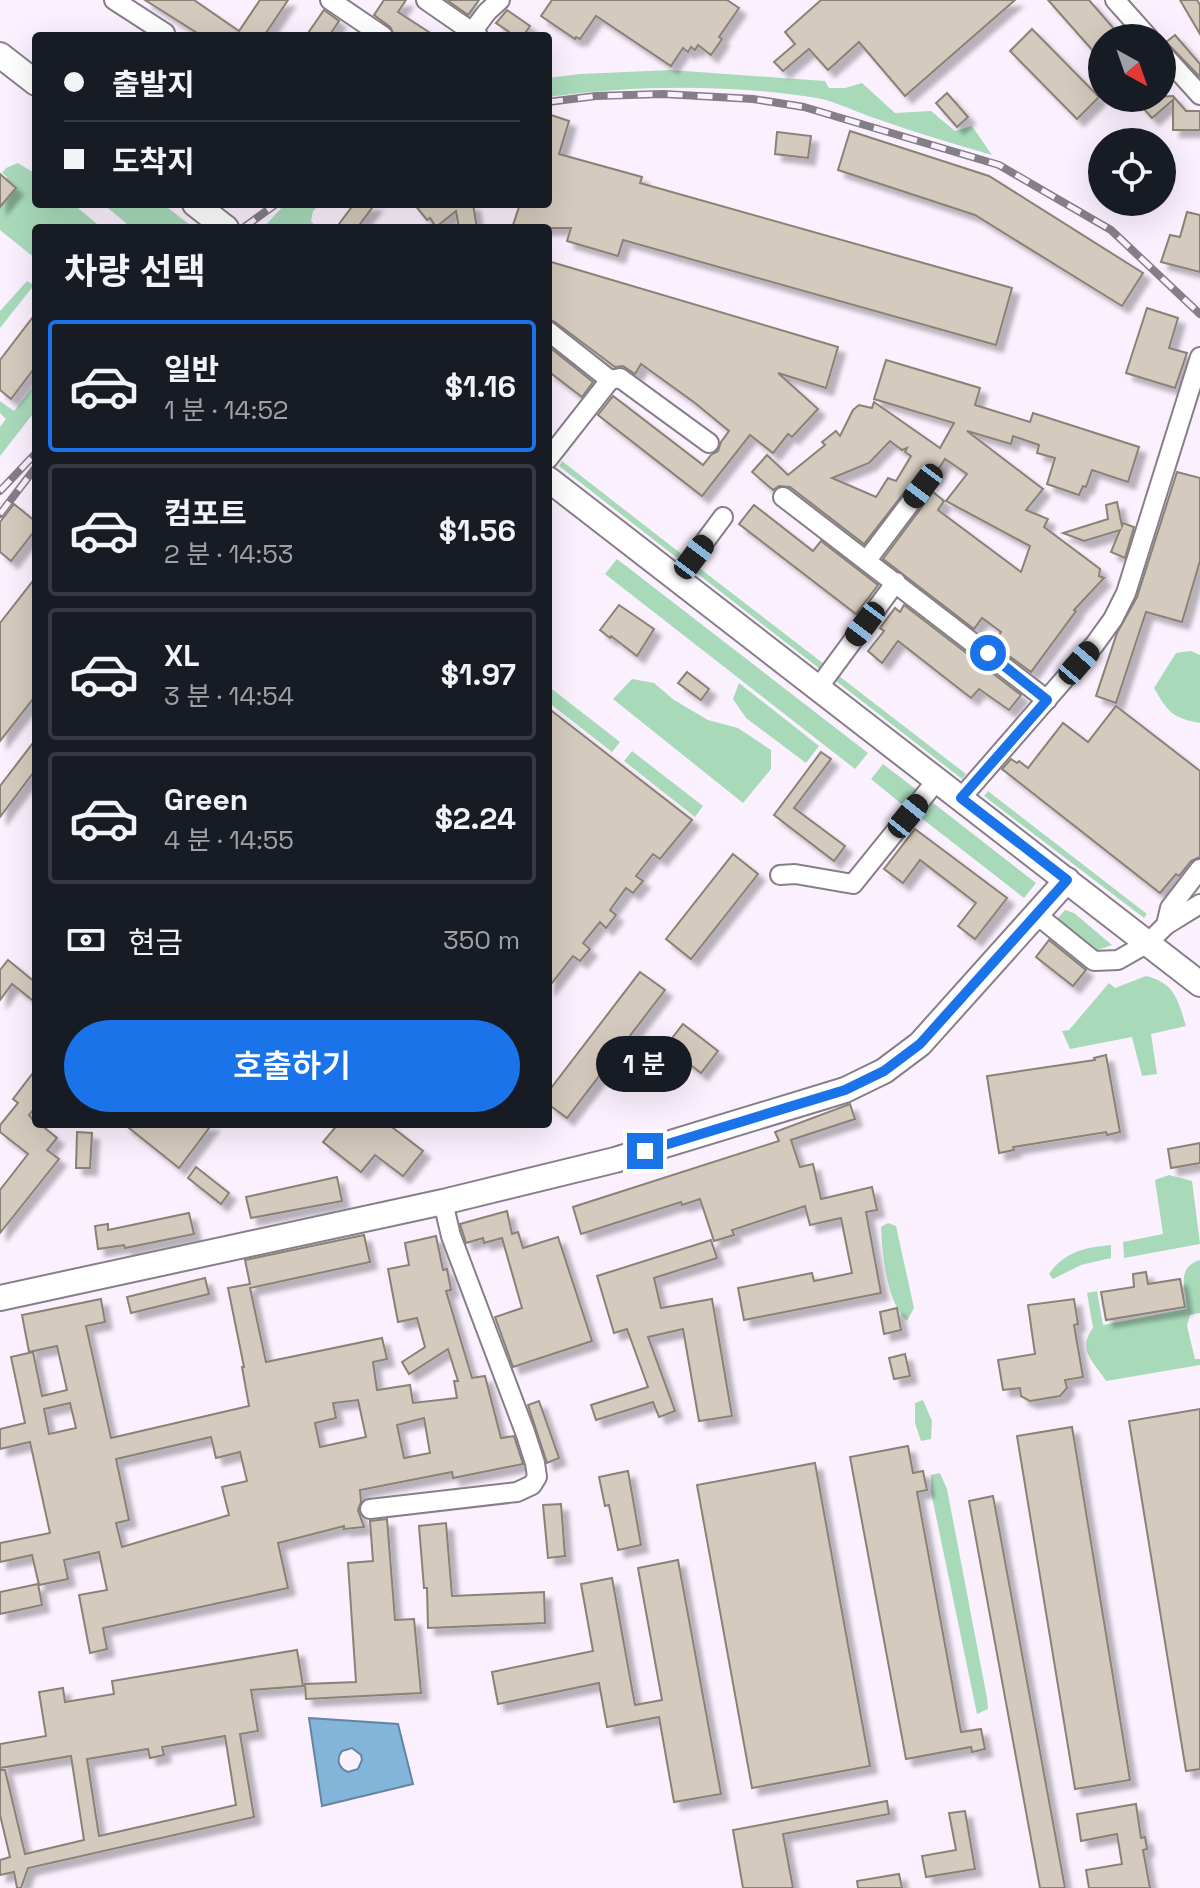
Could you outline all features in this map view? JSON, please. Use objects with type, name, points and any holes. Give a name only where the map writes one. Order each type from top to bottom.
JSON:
[{"type":"main road","points":[[0,55],[32,80]]},
{"type":"main road","points":[[200,208],[221,224]]},
{"type":"main road","points":[[552,482],[1200,984]]},
{"type":"main road","points":[[0,1298],[443,1202],[615,1160],[845,1090],[884,1071],[920,1044],[1067,880]]},
{"type":"street","points":[[114,0],[163,32]]},
{"type":"street","points":[[330,0],[377,32]]},
{"type":"street","points":[[426,0],[472,32]]},
{"type":"street","points":[[476,32],[487,12],[500,0]]},
{"type":"street","points":[[1115,0],[1136,24]]},
{"type":"street","points":[[1176,68],[1200,95]]},
{"type":"street","points":[[552,334],[610,380]]},
{"type":"street","points":[[961,798],[1113,619],[1126,593],[1200,357]]},
{"type":"street","points":[[552,454],[610,380],[620,378],[709,443]]},
{"type":"street","points":[[867,560],[923,486]]},
{"type":"street","points":[[783,497],[1047,700]]},
{"type":"street","points":[[677,579],[723,517]]},
{"type":"street","points":[[818,688],[896,582]]},
{"type":"street","points":[[780,875],[795,874],[853,884],[937,780]]},
{"type":"street","points":[[1166,925],[1170,908],[1200,869]]},
{"type":"street","points":[[1037,915],[1094,961],[1118,960],[1148,943],[1166,925],[1198,909]]},
{"type":"street","points":[[370,1509],[517,1492],[532,1485],[537,1477],[525,1432],[451,1236],[443,1202]]},
{"type":"green space","points":[[671,70],[825,81],[829,88],[862,83],[895,113],[931,111],[955,131],[972,126],[992,155],[825,100],[785,93],[682,88],[614,90],[552,97],[552,78]]},
{"type":"green space","points":[[18,163],[32,172],[32,208],[78,208],[97,224],[32,224],[32,256],[0,230],[0,199],[7,177],[2,173]]},
{"type":"green space","points":[[108,208],[168,208],[189,224],[127,224]]},
{"type":"green space","points":[[281,208],[316,208],[311,221],[314,224],[267,224]]},
{"type":"green space","points":[[27,281],[32,284],[0,328],[0,311]]},
{"type":"green space","points":[[32,388],[32,415],[0,456],[0,427],[6,419],[0,413],[0,401],[14,411]]},
{"type":"green space","points":[[562,461],[684,556],[681,561],[559,466]]},
{"type":"green space","points":[[617,559],[868,753],[855,769],[605,574]]},
{"type":"green space","points":[[698,567],[824,664],[820,669],[694,571]]},
{"type":"green space","points":[[1191,651],[1200,655],[1200,723],[1172,713],[1154,688],[1176,653]]},
{"type":"green space","points":[[839,676],[966,774],[962,779],[836,681]]},
{"type":"green space","points":[[632,679],[654,683],[674,700],[708,720],[738,728],[771,750],[771,769],[743,803],[613,699]]},
{"type":"green space","points":[[739,683],[819,746],[806,763],[746,718],[733,699]]},
{"type":"green space","points":[[552,689],[620,742],[612,752],[552,705]]},
{"type":"green space","points":[[632,751],[703,806],[695,817],[624,761]]},
{"type":"green space","points":[[883,764],[917,790],[904,806],[871,779]]},
{"type":"green space","points":[[988,791],[1147,914],[1144,918],[984,796]]},
{"type":"green space","points":[[932,802],[1036,883],[1024,898],[920,817]]},
{"type":"green space","points":[[1065,910],[1074,913],[1112,945],[1095,951],[1056,920]]},
{"type":"green space","points":[[1146,976],[1163,983],[1174,994],[1186,1026],[1151,1034],[1157,1074],[1142,1076],[1132,1037],[1070,1049],[1062,1031],[1069,1030],[1109,983],[1115,988]]},
{"type":"green space","points":[[1169,1175],[1192,1181],[1200,1244],[1124,1258],[1123,1242],[1163,1234],[1155,1180]]},
{"type":"green space","points":[[888,1223],[896,1226],[914,1308],[907,1321],[895,1303],[887,1277],[881,1227]]},
{"type":"green space","points":[[1111,1245],[1111,1258],[1081,1265],[1053,1279],[1049,1274],[1062,1260],[1076,1252]]},
{"type":"green space","points":[[1200,1260],[1200,1313],[1190,1315],[1187,1326],[1195,1359],[1200,1359],[1200,1365],[1106,1381],[1087,1350],[1086,1343],[1093,1328],[1087,1293],[1097,1291],[1103,1325],[1187,1309],[1185,1274],[1187,1268]]},
{"type":"green space","points":[[923,1400],[932,1421],[931,1439],[921,1441],[915,1423],[915,1403]]},
{"type":"green space","points":[[940,1473],[947,1489],[987,1698],[988,1709],[977,1714],[931,1492],[931,1475]]},
{"type":"water","points":[[309,1718],[398,1724],[413,1784],[322,1806]],"holes":[[[352,1748],[361,1755],[358,1769],[348,1772],[340,1766],[342,1751]]]},
{"type":"building","points":[[145,0],[194,0],[239,31],[260,0],[288,0],[267,32],[196,32]]},
{"type":"building","points":[[384,0],[406,0],[398,12],[429,32],[393,32],[374,15]]},
{"type":"building","points":[[447,0],[479,0],[468,15]]},
{"type":"building","points":[[552,0],[727,0],[739,8],[711,55],[698,45],[688,52],[683,48],[671,66],[596,16],[580,39],[575,39],[541,16]]},
{"type":"building","points":[[821,0],[1015,0],[905,96],[859,42],[828,70],[809,49],[783,71],[774,62],[795,44],[785,32]]},
{"type":"building","points":[[1048,0],[1089,0],[1110,24],[1088,24],[1088,45]]},
{"type":"building","points":[[1180,0],[1197,0],[1200,5],[1200,34]]},
{"type":"building","points":[[324,10],[339,21],[332,32],[309,32]]},
{"type":"building","points":[[507,10],[530,26],[526,32],[509,32],[496,23]]},
{"type":"building","points":[[1032,29],[1088,86],[1088,108],[1077,119],[1010,51]]},
{"type":"building","points":[[1176,36],[1200,64],[1200,77],[1176,52]]},
{"type":"building","points":[[947,93],[968,117],[957,127],[936,103]]},
{"type":"building","points":[[1176,99],[1186,111],[1200,111],[1200,130],[1173,128]]},
{"type":"building","points":[[552,115],[569,121],[559,154],[642,177],[640,183],[1012,288],[996,345],[623,240],[618,256],[567,241],[571,228],[552,228],[552,224],[513,224],[519,208],[552,208]]},
{"type":"building","points":[[850,131],[989,176],[1143,273],[1122,306],[975,215],[838,170]]},
{"type":"building","points":[[777,132],[811,136],[808,158],[775,154]]},
{"type":"building","points":[[0,174],[16,188],[0,207]]},
{"type":"building","points":[[351,208],[372,208],[360,224],[339,224]]},
{"type":"building","points":[[417,208],[474,208],[476,224],[458,224],[456,211],[440,224],[434,224],[430,218],[427,220]]},
{"type":"building","points":[[1187,212],[1200,215],[1200,272],[1161,262],[1170,235],[1180,237]]},
{"type":"building","points":[[552,262],[838,347],[826,388],[778,373],[818,409],[792,437],[788,434],[773,453],[750,435],[702,496],[598,415],[613,396],[703,465],[718,451],[729,431],[641,364],[635,374],[623,366],[615,367],[552,321]]},
{"type":"building","points":[[1147,308],[1178,318],[1169,348],[1187,353],[1175,388],[1126,373]]},
{"type":"building","points":[[32,318],[32,371],[11,399],[0,390],[0,360]]},
{"type":"building","points":[[552,349],[593,382],[582,397],[552,374]]},
{"type":"building","points":[[886,360],[980,388],[975,405],[1030,422],[1033,413],[1139,447],[1128,482],[1092,470],[1086,487],[1083,486],[1079,495],[1047,484],[1055,458],[1037,453],[1039,445],[1013,436],[1011,444],[967,431],[1043,489],[1026,510],[1048,519],[1044,527],[1100,569],[1099,576],[1104,578],[1074,610],[1031,672],[993,644],[1001,632],[982,618],[974,629],[883,559],[933,492],[944,501],[938,510],[1021,572],[1030,546],[946,501],[967,474],[945,459],[932,479],[925,474],[918,475],[864,544],[790,487],[779,486],[773,490],[752,472],[767,455],[788,475],[825,445],[822,442],[836,431],[840,436],[853,410],[859,405],[872,408],[874,402],[940,448],[954,423],[874,399]],"holes":[[[890,441],[902,450],[907,448],[905,452],[911,456],[896,481],[888,478],[876,497],[832,478],[869,463]]]},
{"type":"building","points":[[1177,472],[1200,478],[1200,561],[1182,622],[1146,612],[1116,703],[1096,696],[1117,633],[1137,597]]},
{"type":"building","points":[[1117,502],[1122,526],[1123,523],[1134,527],[1125,558],[1111,552],[1120,530],[1084,541],[1063,533],[1108,519],[1106,505]]},
{"type":"building","points":[[14,504],[32,519],[32,534],[11,561],[0,552],[0,522]]},
{"type":"building","points":[[754,505],[813,551],[821,541],[878,585],[856,614],[739,524]]},
{"type":"building","points":[[32,582],[32,700],[0,741],[0,623]]},
{"type":"building","points":[[619,605],[654,629],[637,656],[600,630]]},
{"type":"building","points":[[904,605],[1021,695],[1009,710],[979,689],[971,698],[898,641],[882,663],[868,651],[884,631],[880,628],[895,608],[900,612]]},
{"type":"building","points":[[687,672],[709,689],[701,700],[678,683]]},
{"type":"building","points":[[1116,706],[1200,771],[1200,857],[1191,861],[1179,876],[1176,874],[1160,893],[1002,769],[1011,759],[1028,768],[1063,723],[1088,742]]},
{"type":"building","points":[[552,711],[692,820],[660,859],[653,854],[636,876],[643,881],[633,893],[626,888],[610,910],[616,915],[606,928],[600,922],[583,943],[590,949],[580,961],[573,956],[552,983]]},
{"type":"building","points":[[32,744],[32,774],[0,817],[0,786]]},
{"type":"building","points":[[821,752],[831,759],[794,808],[845,846],[834,861],[774,815]]},
{"type":"building","points":[[915,829],[1007,898],[975,939],[958,926],[976,903],[920,860],[903,883],[884,869]]},
{"type":"building","points":[[733,854],[758,874],[691,959],[666,939]]},
{"type":"building","points":[[1049,940],[1086,970],[1073,986],[1036,957]]},
{"type":"building","points":[[8,960],[32,980],[32,1000],[12,984],[0,1000],[0,970]]},
{"type":"building","points":[[640,972],[665,990],[567,1118],[552,1107],[552,1087]]},
{"type":"building","points":[[683,1024],[718,1051],[701,1073],[666,1046]]},
{"type":"building","points":[[1106,1055],[1120,1132],[1013,1147],[1014,1150],[999,1153],[987,1076],[1095,1060]]},
{"type":"building","points":[[32,1074],[32,1111],[29,1115],[32,1128],[45,1128],[57,1138],[47,1150],[59,1159],[0,1233],[0,1190],[28,1154],[0,1132],[0,1125],[18,1103],[13,1099]]},
{"type":"building","points":[[850,1104],[855,1119],[791,1140],[800,1167],[813,1164],[821,1199],[872,1187],[877,1210],[866,1212],[881,1293],[744,1320],[738,1288],[812,1273],[814,1281],[852,1273],[841,1218],[810,1225],[805,1206],[732,1230],[734,1235],[714,1241],[700,1199],[682,1205],[681,1202],[581,1234],[573,1207],[779,1141],[775,1132]]},
{"type":"building","points":[[129,1128],[209,1128],[179,1168]]},
{"type":"building","points":[[335,1128],[393,1128],[423,1151],[403,1176],[375,1155],[361,1172],[323,1142]]},
{"type":"building","points":[[77,1132],[92,1133],[90,1168],[76,1168]]},
{"type":"building","points":[[1200,1143],[1200,1163],[1171,1168],[1168,1149]]},
{"type":"building","points":[[196,1167],[229,1193],[221,1204],[188,1178]]},
{"type":"building","points":[[337,1177],[342,1201],[251,1218],[246,1197]]},
{"type":"building","points":[[507,1211],[512,1234],[518,1232],[523,1248],[558,1237],[592,1341],[513,1367],[495,1317],[522,1308],[502,1238],[484,1243],[483,1238],[466,1243],[460,1224]]},
{"type":"building","points":[[189,1213],[194,1234],[125,1248],[124,1245],[98,1249],[95,1226],[108,1224],[108,1230]]},
{"type":"building","points":[[364,1235],[370,1262],[250,1288],[266,1362],[382,1338],[387,1359],[373,1362],[377,1390],[410,1385],[413,1403],[457,1398],[454,1381],[458,1381],[448,1349],[409,1374],[402,1362],[425,1347],[417,1318],[398,1322],[388,1269],[409,1265],[405,1243],[436,1236],[451,1290],[446,1291],[472,1378],[485,1376],[501,1438],[514,1436],[523,1464],[453,1478],[452,1472],[360,1490],[358,1510],[364,1527],[344,1529],[344,1526],[278,1543],[288,1588],[103,1628],[107,1649],[90,1653],[79,1595],[107,1590],[99,1552],[64,1560],[68,1579],[39,1585],[32,1555],[0,1562],[0,1543],[50,1533],[30,1442],[0,1449],[0,1429],[25,1423],[11,1357],[33,1352],[42,1396],[67,1390],[57,1346],[29,1352],[22,1315],[101,1299],[105,1322],[86,1326],[111,1438],[249,1406],[228,1288],[250,1284],[245,1260]],"holes":[[[358,1400],[366,1437],[320,1447],[315,1423],[336,1418],[333,1403]],[[70,1403],[76,1428],[49,1434],[44,1409]],[[424,1418],[430,1453],[404,1458],[397,1425]],[[211,1437],[216,1458],[240,1452],[247,1481],[222,1487],[229,1515],[122,1547],[116,1523],[129,1520],[116,1459]]]},
{"type":"building","points":[[711,1240],[717,1258],[654,1278],[661,1308],[712,1299],[732,1416],[699,1421],[683,1329],[648,1337],[675,1411],[659,1417],[653,1402],[596,1420],[591,1405],[648,1387],[627,1329],[614,1333],[597,1276]]},
{"type":"building","points":[[1146,1272],[1148,1284],[1180,1279],[1185,1307],[1106,1320],[1101,1292],[1134,1287],[1133,1274]]},
{"type":"building","points":[[205,1278],[209,1294],[131,1313],[127,1297]]},
{"type":"building","points":[[1074,1299],[1078,1324],[1074,1325],[1083,1377],[1065,1380],[1067,1388],[1060,1396],[1030,1401],[1021,1396],[1020,1388],[1003,1390],[998,1360],[1035,1354],[1028,1305]]},
{"type":"building","points":[[897,1308],[901,1330],[884,1334],[880,1312]]},
{"type":"building","points":[[905,1354],[910,1376],[894,1379],[889,1358]]},
{"type":"building","points":[[539,1401],[559,1458],[547,1463],[528,1405]]},
{"type":"building","points":[[1200,1409],[1200,1769],[1186,1771],[1129,1421]]},
{"type":"building","points":[[1072,1427],[1130,1780],[1075,1789],[1017,1436]]},
{"type":"building","points":[[908,1446],[913,1473],[923,1471],[927,1490],[917,1492],[961,1732],[981,1729],[985,1749],[972,1752],[971,1747],[906,1759],[850,1457]]},
{"type":"building","points":[[815,1463],[870,1766],[752,1788],[697,1485]]},
{"type":"building","points":[[628,1471],[641,1545],[618,1550],[609,1505],[605,1506],[599,1477]]},
{"type":"building","points":[[993,1496],[1065,1888],[1040,1888],[969,1501]]},
{"type":"building","points":[[561,1504],[565,1556],[548,1558],[543,1505]]},
{"type":"building","points":[[387,1519],[395,1620],[414,1619],[421,1693],[306,1699],[305,1684],[356,1682],[348,1563],[373,1561],[370,1521]]},
{"type":"building","points":[[446,1523],[452,1596],[544,1592],[545,1623],[428,1628],[427,1588],[424,1588],[419,1526]]},
{"type":"building","points":[[678,1560],[721,1794],[674,1802],[659,1717],[607,1727],[599,1683],[498,1704],[492,1672],[593,1651],[581,1584],[612,1578],[635,1705],[662,1700],[638,1568]]},
{"type":"building","points":[[38,1584],[42,1605],[0,1614],[0,1592]]},
{"type":"building","points":[[297,1650],[303,1686],[251,1690],[258,1731],[240,1734],[254,1817],[28,1868],[21,1888],[17,1888],[14,1872],[0,1875],[0,1860],[10,1857],[0,1815],[0,1770],[5,1770],[25,1854],[84,1840],[71,1756],[0,1768],[0,1744],[46,1736],[39,1692],[63,1688],[65,1702],[114,1694],[112,1681]],"holes":[[[225,1736],[236,1805],[99,1836],[87,1759],[148,1749],[150,1758],[164,1755],[162,1747]]]},
{"type":"building","points":[[887,1801],[889,1814],[783,1834],[793,1888],[743,1888],[733,1830]]},
{"type":"building","points":[[1136,1804],[1141,1838],[1145,1837],[1147,1849],[1143,1850],[1150,1888],[1089,1888],[1086,1870],[1122,1864],[1117,1834],[1081,1841],[1077,1814]]},
{"type":"building","points":[[965,1811],[975,1869],[926,1877],[922,1856],[956,1850],[949,1813]]},
{"type":"building","points":[[899,1874],[902,1888],[858,1888],[857,1881]]},
{"type":"railway","points":[[552,102],[596,96],[663,94],[753,99],[804,107],[999,165],[1111,230],[1200,314]]},
{"type":"railway","points":[[248,224],[270,208]]},
{"type":"railway","points":[[0,491],[32,457]]},
{"type":"railway","points":[[0,514],[32,472]]},
{"type":"route","points":[[645,1151],[845,1090],[884,1071],[920,1044],[1067,880],[961,798],[1047,700],[988,653]]}]
